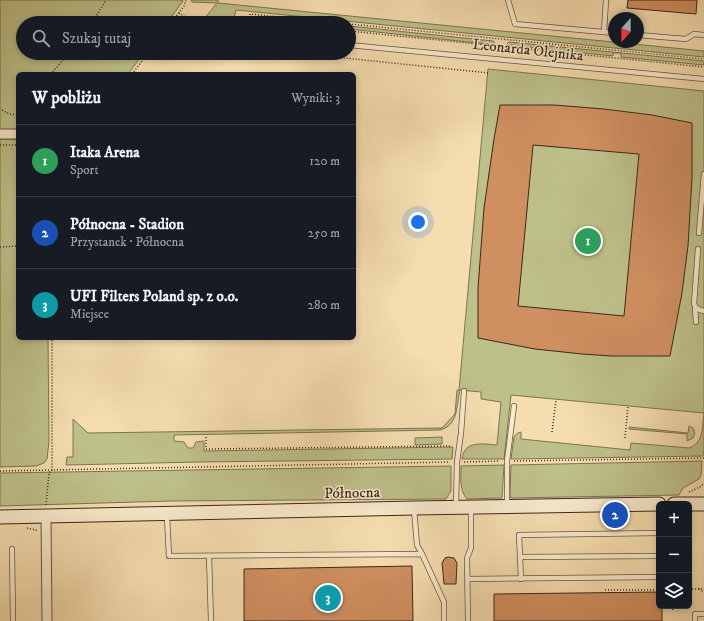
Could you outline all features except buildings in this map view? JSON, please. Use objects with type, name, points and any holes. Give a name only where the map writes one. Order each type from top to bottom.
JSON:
[{"type":"street","points":[[0,134],[16,134]]},
{"type":"street","name":"Północna","points":[[0,517],[656,504]]},
{"type":"street","points":[[46,516],[48,621]]},
{"type":"lane","points":[[508,0],[515,24],[608,32]]},
{"type":"lane","points":[[604,32],[606,0]]},
{"type":"lane","points":[[644,36],[686,39],[694,34],[704,35]]},
{"type":"lane","name":"Leonarda Olejnika","points":[[356,46],[704,79]]},
{"type":"lane","points":[[699,233],[704,174]]},
{"type":"lane","points":[[696,322],[694,304],[698,249]]},
{"type":"lane","points":[[695,308],[704,311]]},
{"type":"lane","points":[[456,508],[457,462],[460,446],[464,391]]},
{"type":"lane","points":[[507,507],[507,461],[514,406]]},
{"type":"lane","points":[[414,508],[417,545],[444,602],[444,621]]},
{"type":"lane","points":[[468,621],[467,558],[471,548],[471,508]]},
{"type":"lane","points":[[167,514],[169,556],[422,554]]},
{"type":"lane","points":[[521,579],[519,535],[656,533]]},
{"type":"lane","points":[[12,549],[13,621]]},
{"type":"lane","points":[[209,556],[211,621]]},
{"type":"lane","points":[[520,557],[656,556]]},
{"type":"lane","points":[[468,579],[656,577]]},
{"type":"lane","points":[[695,621],[695,614],[704,614]]},
{"type":"path","points":[[96,16],[106,0]]},
{"type":"path","points":[[177,16],[184,6],[186,0]]},
{"type":"path","points":[[179,13],[184,16]]},
{"type":"path","points":[[250,16],[250,14],[269,16]]},
{"type":"path","points":[[356,25],[704,59]]},
{"type":"path","points":[[356,32],[704,67]]},
{"type":"path","points":[[356,59],[489,73]]},
{"type":"path","points":[[53,72],[63,60]]},
{"type":"path","points":[[134,72],[143,60]]},
{"type":"path","points":[[2,110],[9,114],[16,115]]},
{"type":"path","points":[[0,145],[16,145]]},
{"type":"path","points":[[0,247],[16,246]]},
{"type":"path","points":[[46,516],[49,473],[52,470],[52,340]]},
{"type":"path","points":[[552,432],[556,400]]},
{"type":"path","points":[[625,438],[628,406]]},
{"type":"path","points":[[206,437],[206,449],[460,446]]},
{"type":"path","points":[[0,471],[704,458]]},
{"type":"path","points":[[698,500],[690,492],[700,487],[704,483]]},
{"type":"path","points":[[692,589],[704,589]]},
{"type":"path","points":[[699,589],[704,592]]},
{"type":"path","points":[[605,590],[656,590]]},
{"type":"green space","points":[[0,0],[183,1],[172,16],[16,16],[16,60],[139,60],[130,72],[16,72],[16,134],[0,133]]},
{"type":"green space","points":[[191,0],[218,0],[218,3],[350,16],[296,16],[236,10],[234,16],[206,16],[217,3],[192,2]]},
{"type":"green space","points":[[356,17],[608,42],[608,47],[356,22]]},
{"type":"green space","points":[[356,27],[493,41],[496,45],[356,30]]},
{"type":"green space","points":[[509,42],[704,61],[704,65],[621,57],[621,53],[613,53],[613,56],[506,45]]},
{"type":"green space","points":[[644,45],[704,51],[704,57],[614,48],[644,48]]},
{"type":"green space","points":[[488,69],[704,91],[704,413],[511,395],[504,459],[462,459],[466,449],[475,444],[497,445],[501,402],[481,399],[481,392],[460,390],[454,419],[446,428],[440,430],[174,435],[174,441],[184,442],[188,448],[193,448],[196,442],[204,441],[204,451],[453,447],[452,459],[66,465],[67,457],[73,457],[73,419],[88,433],[442,428],[455,414],[457,390],[459,390]]},
{"type":"green space","points":[[0,139],[16,140],[16,340],[48,340],[49,441],[47,459],[44,463],[36,466],[0,467]]},
{"type":"green space","points":[[704,413],[703,456],[511,459],[514,437],[521,432],[521,439],[630,450],[631,443],[689,448],[694,446],[700,438]]},
{"type":"green space","points":[[689,426],[693,428],[695,433],[693,438],[687,441],[687,434],[629,429],[629,427],[688,433]]},
{"type":"green space","points":[[442,437],[442,444],[415,445],[415,438]]},
{"type":"green space","points":[[702,461],[701,475],[699,479],[683,488],[679,495],[511,498],[510,495],[511,465]]},
{"type":"green space","points":[[504,465],[502,498],[467,499],[462,488],[461,466]]},
{"type":"green space","points":[[451,466],[451,491],[446,499],[171,501],[0,506],[0,473]]},
{"type":"place","name":"Itaka Arena","points":[[588,241]]},
{"type":"place","name":"Północna - Stadion","points":[[615,515]]},
{"type":"place","name":"UFI Filters Poland sp. z o.o.","points":[[328,598]]}]
